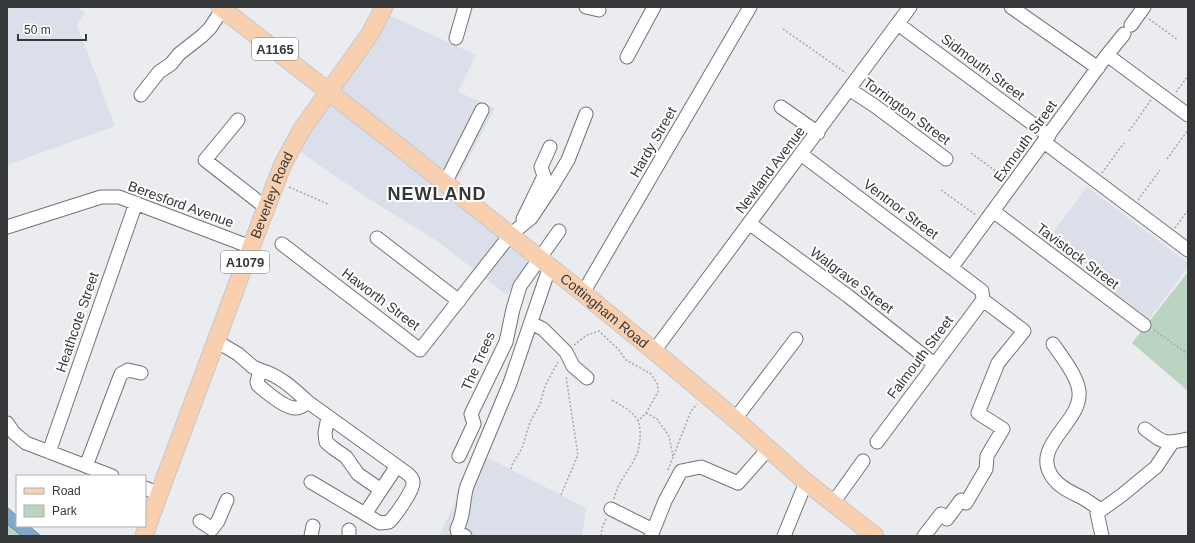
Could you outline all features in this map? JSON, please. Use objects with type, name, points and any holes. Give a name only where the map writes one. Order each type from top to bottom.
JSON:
[{"type":"main road","name":"Beverley Road","points":[[146,525],[152,491],[216,341],[276,181],[302,129],[370,34],[384,7]]},
{"type":"main road","name":"A1165","points":[[222,8],[329,91]]},
{"type":"main road","name":"Cottingham Road","points":[[329,91],[445,183],[516,230],[545,262],[654,350],[769,448],[806,482],[875,536]]},
{"type":"street","points":[[456,38],[465,7]]},
{"type":"street","points":[[586,7],[599,10]]},
{"type":"street","points":[[627,57],[654,7]]},
{"type":"street","name":"Hardy Street","points":[[583,293],[750,7]]},
{"type":"street","name":"Newland Avenue","points":[[654,350],[910,7]]},
{"type":"street","points":[[1011,7],[1098,68]]},
{"type":"street","points":[[141,95],[159,72],[171,64],[179,54],[210,28],[222,8]]},
{"type":"street","name":"Exmouth Street","points":[[952,267],[1107,55],[1142,10]]},
{"type":"street","name":"Sidmouth Street","points":[[898,24],[1047,139],[1096,181],[1188,250]]},
{"type":"street","points":[[1107,55],[1188,115]]},
{"type":"street","name":"Torrington Street","points":[[853,85],[875,106],[946,160]]},
{"type":"street","points":[[781,107],[818,132]]},
{"type":"street","points":[[445,183],[482,110]]},
{"type":"street","points":[[516,230],[531,218],[554,185],[568,160],[586,114]]},
{"type":"street","points":[[238,120],[205,160],[260,203],[267,206]]},
{"type":"street","points":[[516,230],[544,176],[541,167],[550,147]]},
{"type":"street","name":"Ventnor Street","points":[[800,154],[952,267],[1024,331],[998,364],[978,413],[1003,429],[987,456],[986,469],[966,503],[961,500],[947,519],[941,514],[924,536]]},
{"type":"street","name":"Beresford Avenue","points":[[7,227],[101,197],[119,197],[251,247]]},
{"type":"street","name":"Heathcote Street","points":[[49,452],[136,203]]},
{"type":"street","name":"Tavistock Street","points":[[993,211],[1149,328]]},
{"type":"street","name":"Walgrave Street","points":[[750,223],[848,296],[934,364]]},
{"type":"street","name":"Haworth Street","points":[[282,244],[420,350],[516,230]]},
{"type":"street","name":"The Trees","points":[[459,456],[474,424],[471,414],[506,342],[513,309],[520,286],[545,262],[560,231]]},
{"type":"street","points":[[377,238],[459,301]]},
{"type":"street","points":[[464,536],[458,533],[457,529],[462,519],[467,486],[510,383],[531,323],[545,262]]},
{"type":"street","name":"Falmouth Street","points":[[877,442],[983,295]]},
{"type":"street","points":[[531,323],[543,329],[566,352],[573,366],[587,378]]},
{"type":"street","points":[[735,419],[796,339]]},
{"type":"street","points":[[216,341],[238,354],[253,367],[283,381],[328,417],[397,466],[411,477],[413,483],[412,488],[391,520],[386,523],[380,523],[311,482]]},
{"type":"street","points":[[1054,344],[1076,381],[1079,393],[1074,413],[1048,450],[1046,460],[1048,470],[1059,485],[1087,500],[1101,510]]},
{"type":"street","points":[[86,466],[121,374],[128,370],[141,373]]},
{"type":"street","points":[[260,370],[257,377],[258,385],[287,406],[295,408],[308,402]]},
{"type":"street","points":[[328,417],[324,433],[326,442],[346,457],[358,474],[380,490]]},
{"type":"street","points":[[7,423],[14,433],[26,443],[109,475]]},
{"type":"street","points":[[1145,429],[1163,442],[1172,443],[1188,439]]},
{"type":"street","points":[[1102,536],[1097,513],[1156,467],[1172,443]]},
{"type":"street","points":[[611,509],[652,533],[665,501],[681,471],[701,466],[738,483],[769,448]]},
{"type":"street","points":[[833,503],[863,461]]},
{"type":"street","points":[[365,514],[397,466]]},
{"type":"street","points":[[784,536],[806,482]]},
{"type":"street","points":[[200,521],[211,533],[218,521],[226,500]]},
{"type":"path","points":[[1142,10],[1178,40]]},
{"type":"path","points":[[783,29],[853,85]]},
{"type":"path","points":[[1169,102],[1188,76]]},
{"type":"path","points":[[1129,130],[1157,92]]},
{"type":"path","points":[[1167,159],[1188,130]]},
{"type":"path","points":[[1096,181],[1124,143]]},
{"type":"path","points":[[971,154],[1013,184]]},
{"type":"path","points":[[1133,208],[1160,170]]},
{"type":"path","points":[[276,181],[328,204]]},
{"type":"path","points":[[940,190],[985,222]]},
{"type":"path","points":[[1169,236],[1188,210]]},
{"type":"path","points":[[1149,328],[1188,354]]},
{"type":"path","points":[[511,469],[522,448],[530,422],[540,404],[545,386],[558,362],[566,352],[587,335],[600,331],[618,349],[626,360],[650,374],[658,385],[658,392],[646,413],[638,420]]},
{"type":"path","points":[[561,495],[578,456],[566,372]]},
{"type":"path","points":[[601,536],[602,528],[611,509],[619,483],[635,459],[639,448],[640,430],[638,420],[630,411],[612,400]]},
{"type":"path","points":[[646,413],[657,419],[669,436],[673,457]]},
{"type":"shaded area","points":[[7,7],[77,7],[85,13],[77,25],[115,126],[7,165]]},
{"type":"shaded area","points":[[378,10],[476,55],[458,92],[495,108],[461,173],[448,193],[531,262],[507,295],[437,241],[366,197],[287,143]]},
{"type":"shaded area","points":[[1087,187],[1188,263],[1188,267],[1149,319],[1046,242]]},
{"type":"shaded area","points":[[479,453],[586,508],[582,536],[439,536]]},
{"type":"green space","points":[[1188,272],[1188,391],[1132,343]]},
{"type":"green space","points":[[7,524],[22,536],[8,536]]},
{"type":"water","points":[[7,507],[16,515],[16,527],[30,527],[41,536],[22,536],[7,524]]},
{"type":"district","name":"NEWLAND","points":[[437,194]]}]
